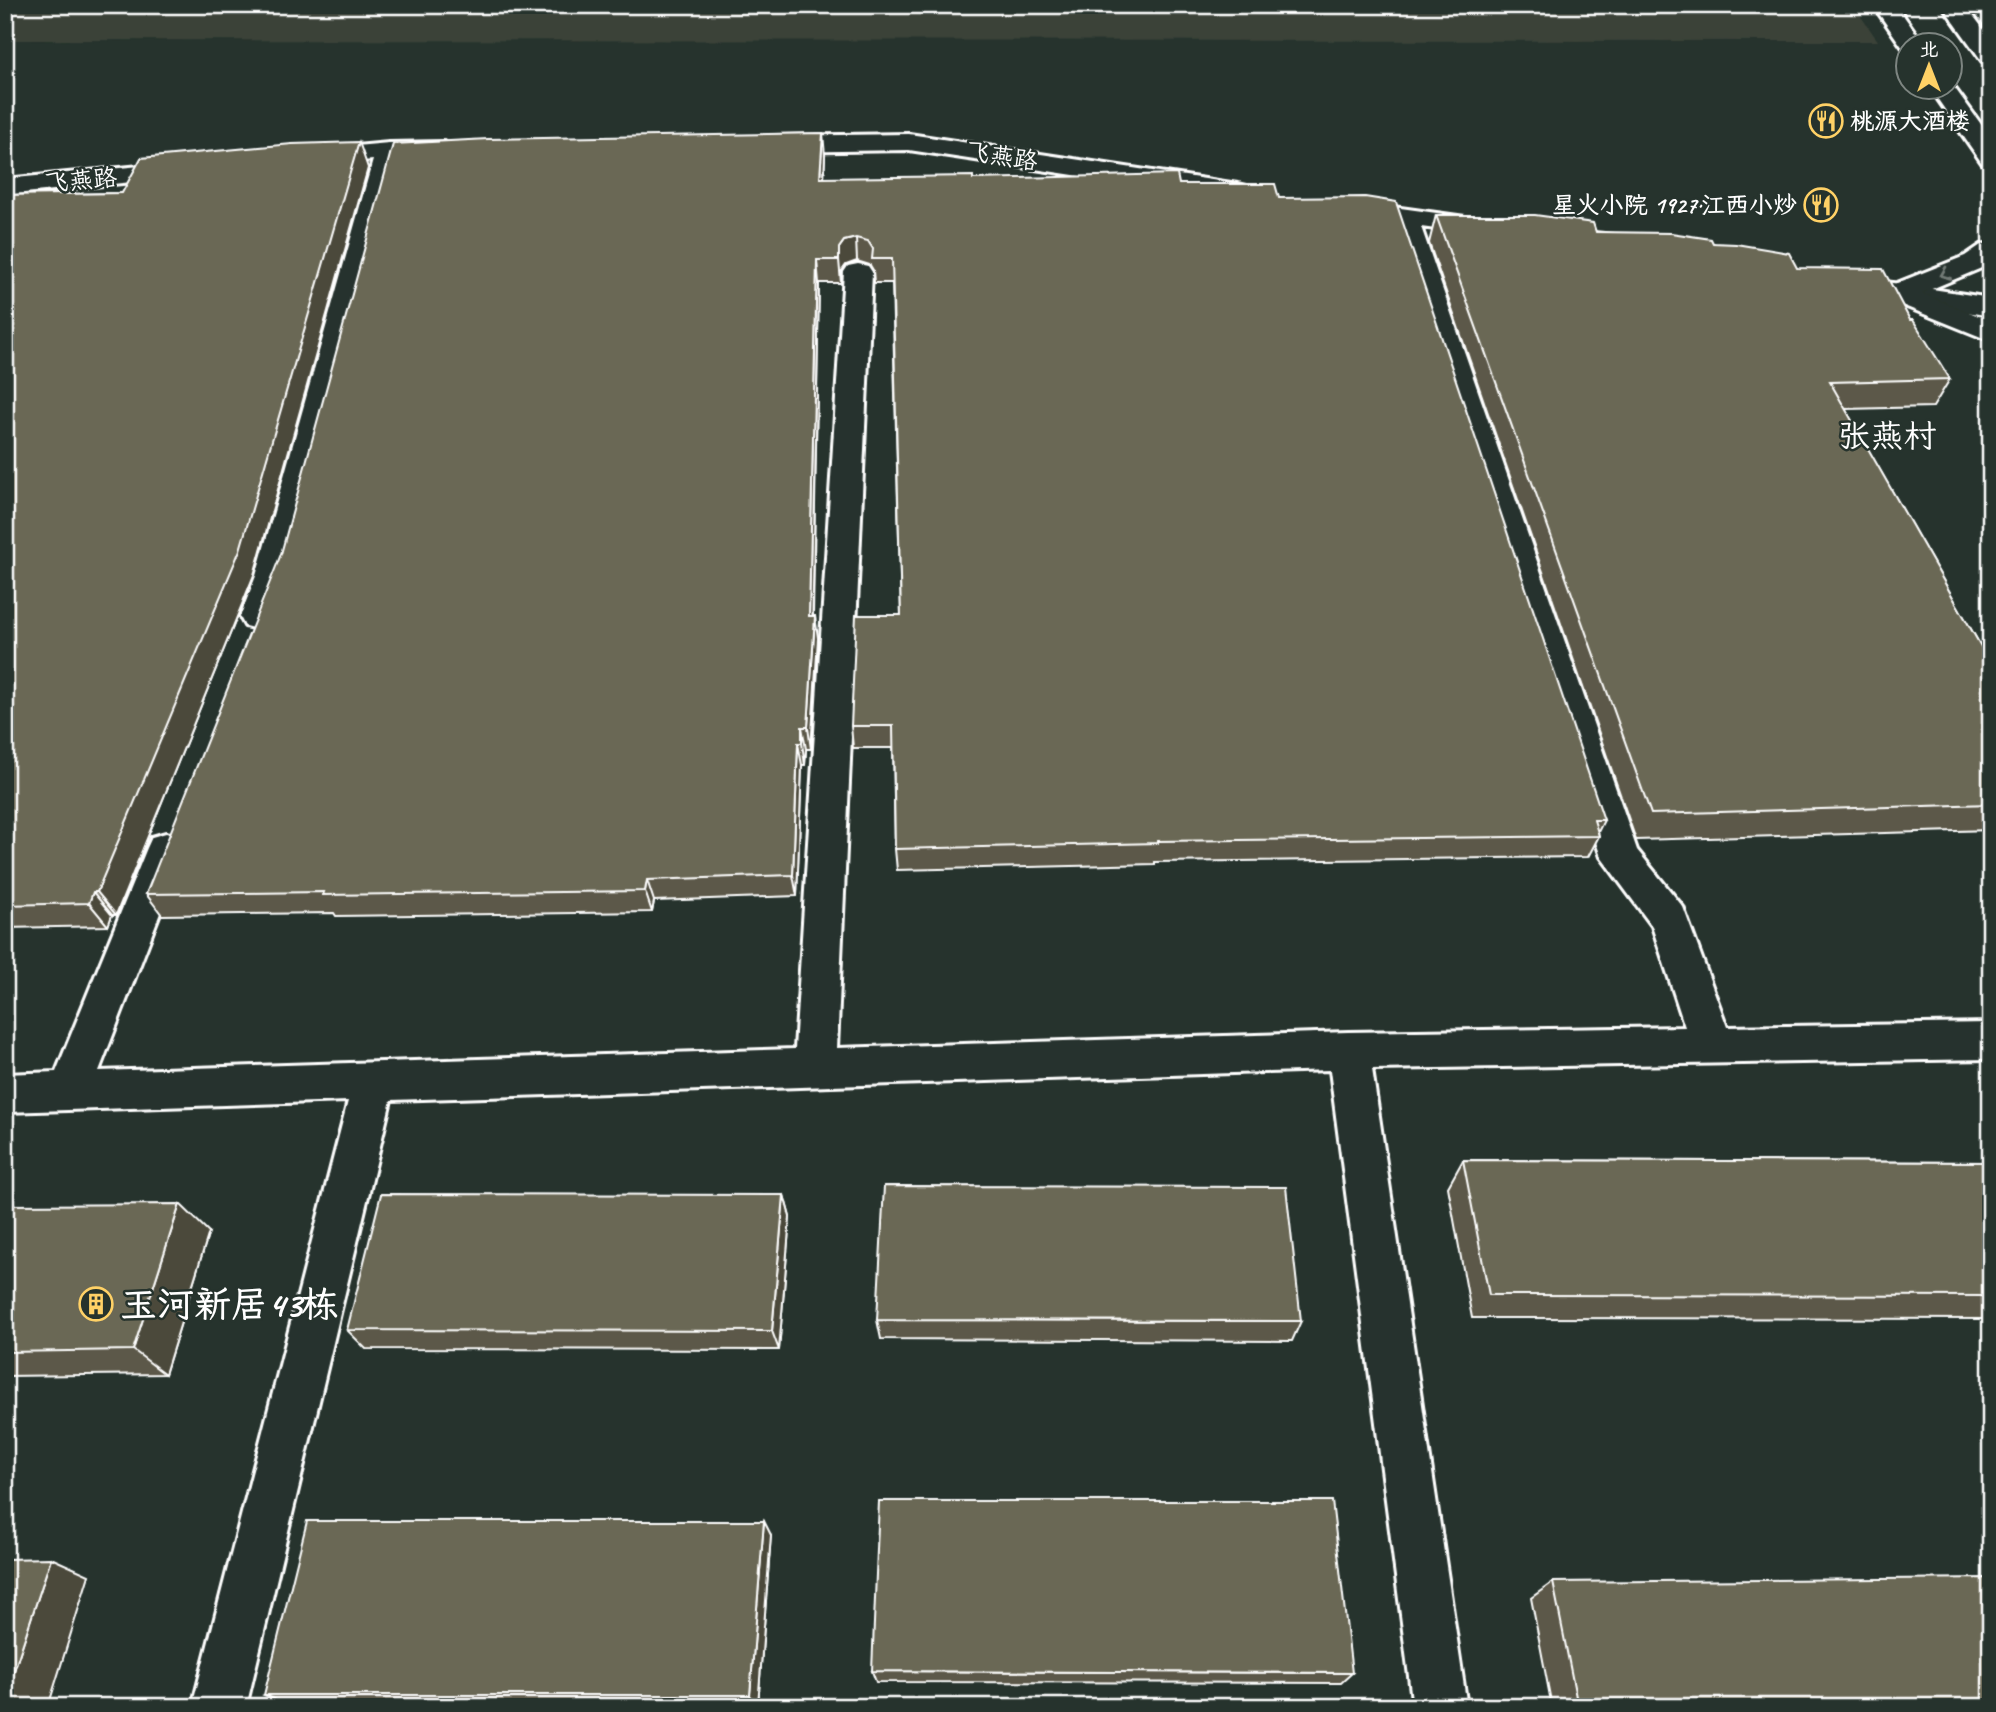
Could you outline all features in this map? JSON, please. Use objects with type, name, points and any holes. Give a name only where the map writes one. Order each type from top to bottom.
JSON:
[{"type":"street","points":[[1884,5],[1903,32]]},
{"type":"street","points":[[1953,5],[1991,56]]},
{"type":"street","points":[[1952,102],[1991,157]]},
{"type":"street","name":"飞燕路","points":[[745,145],[909,142],[1266,196]]},
{"type":"street","points":[[293,160],[389,151],[471,149]]},
{"type":"street","points":[[248,641],[273,576],[389,151]]},
{"type":"street","name":"飞燕路","points":[[5,187],[211,167]]},
{"type":"street","points":[[1321,204],[1511,231]]},
{"type":"street","points":[[1404,217],[1620,857],[1669,919],[1713,1045]]},
{"type":"street","points":[[1897,293],[1975,262],[1991,251]]},
{"type":"street","points":[[814,1068],[858,272]]},
{"type":"street","points":[[1857,286],[1991,307]]},
{"type":"street","points":[[1897,293],[1991,332]]},
{"type":"street","points":[[70,1091],[177,821]]},
{"type":"street","points":[[5,1093],[1348,1051],[1991,1041]]},
{"type":"street","points":[[1348,1051],[1440,1707]]},
{"type":"street","points":[[219,1707],[374,1081]]},
{"type":"shaded area","points":[[5,5],[1853,5],[1878,41],[5,40]]},
{"type":"building","points":[[823,133],[820,178],[973,176],[973,179],[1177,174],[1179,184],[1275,184],[1279,198],[1365,197],[1396,202],[1604,820],[1594,820],[1599,836],[1158,841],[895,849],[893,726],[851,726],[856,615],[901,615],[892,259],[872,259],[873,249],[868,241],[856,238],[844,241],[839,248],[839,260],[817,260],[809,616],[815,616],[808,727],[802,727],[802,743],[798,743],[793,875],[647,880],[645,891],[146,894],[281,554],[393,144],[488,139]]},
{"type":"building","points":[[359,142],[240,550],[97,892],[93,892],[89,903],[5,905],[5,195],[122,193],[141,158],[292,144]]},
{"type":"building","points":[[1436,215],[1535,215],[1593,223],[1596,232],[1671,233],[1711,239],[1713,243],[1789,253],[1797,268],[1883,269],[1910,320],[1913,320],[1950,379],[1830,382],[1991,664],[1991,804],[1651,814]]},
{"type":"building","points":[[1463,1160],[1991,1162],[1991,1296],[1489,1295]]},
{"type":"building","points":[[884,1186],[1286,1187],[1301,1321],[877,1320]]},
{"type":"building","points":[[381,1194],[784,1195],[772,1331],[347,1330]]},
{"type":"building","name":"玉河新居43栋","points":[[180,1204],[133,1350],[5,1352],[5,1205]]},
{"type":"building","points":[[879,1501],[1332,1501],[1352,1673],[872,1671]]},
{"type":"building","points":[[307,1521],[764,1521],[750,1695],[264,1695]]},
{"type":"building","points":[[51,1558],[5,1698],[5,1559]]},
{"type":"building","points":[[1991,1578],[1991,1707],[1578,1707],[1553,1582]]},
{"type":"place","name":"桃源大酒楼","points":[[1826,121]]},
{"type":"place","name":"星火小院 1927·江西小炒","points":[[1821,205]]},
{"type":"place","name":"玉河新居43栋","points":[[96,1304]]},
{"type":"district","name":"张燕村","points":[[1887,435]]}]
